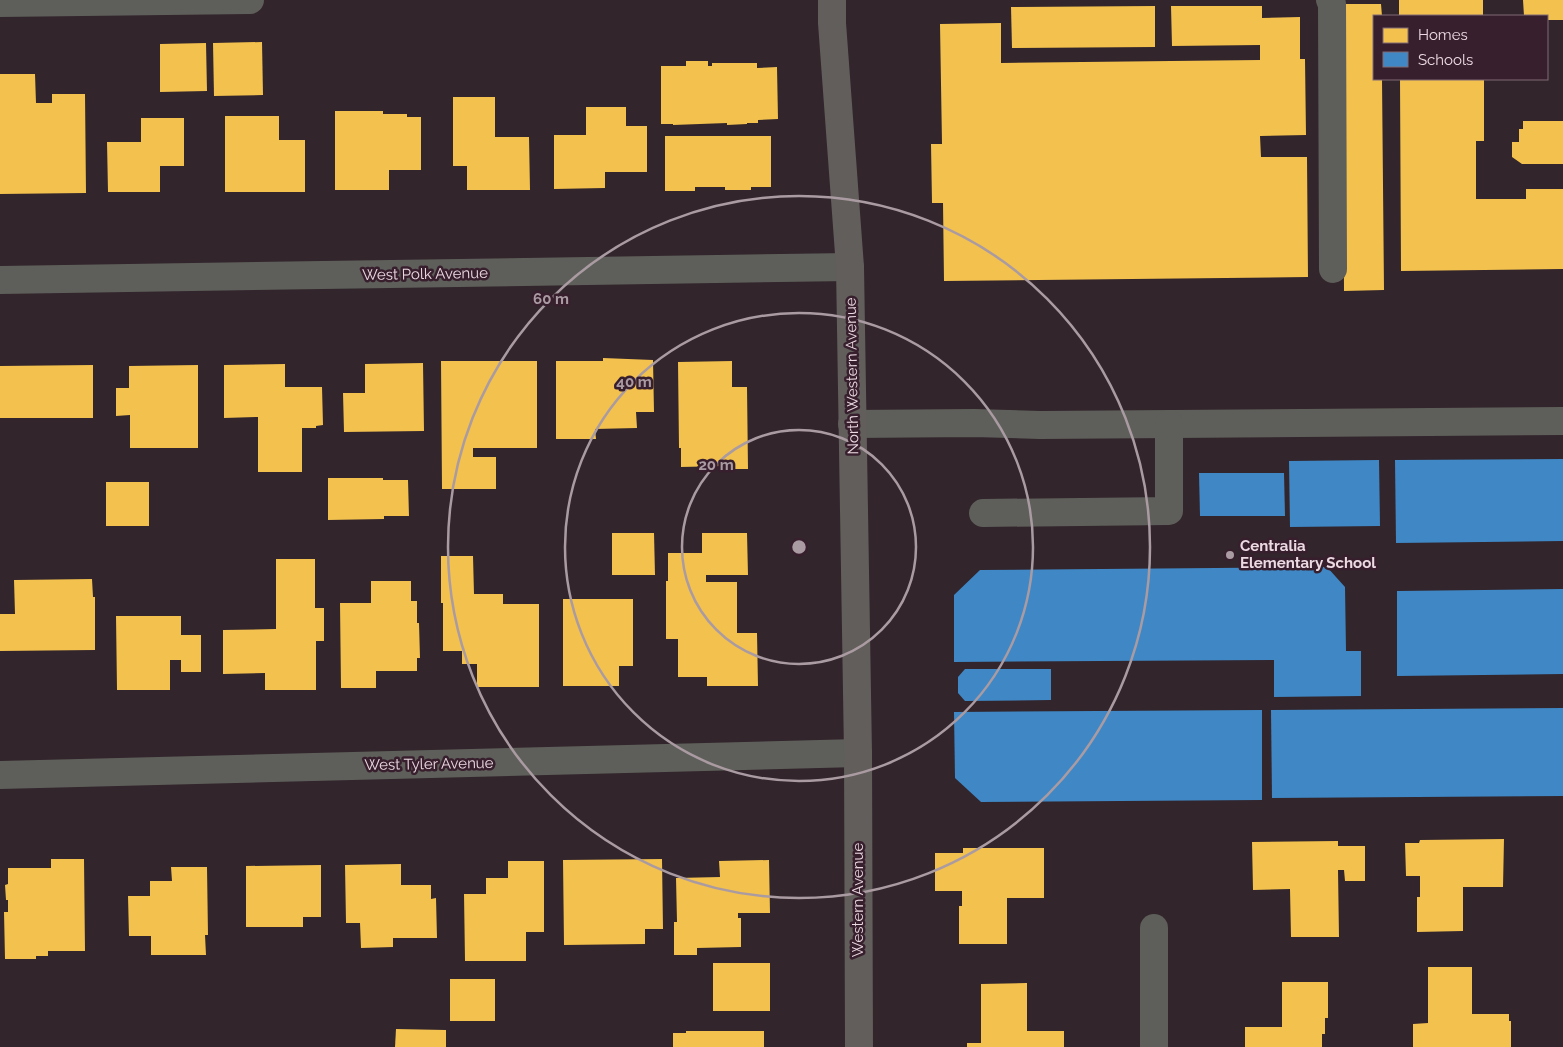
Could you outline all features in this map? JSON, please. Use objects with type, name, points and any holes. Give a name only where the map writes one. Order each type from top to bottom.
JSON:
[{"type":"main road","name":"North Western Avenue","points":[[832,0],[832,23],[850,268],[858,753]]},
{"type":"main road","name":"Western Avenue","points":[[858,753],[859,1047]]},
{"type":"street","points":[[0,3],[250,0]]},
{"type":"street","points":[[1330,0],[1332,4],[1333,269]]},
{"type":"street","name":"West Polk Avenue","points":[[0,280],[850,268]]},
{"type":"street","points":[[852,424],[1563,421]]},
{"type":"street","points":[[983,512],[1169,511],[1169,424]]},
{"type":"street","name":"West Tyler Avenue","points":[[0,775],[858,753]]},
{"type":"street","points":[[1154,928],[1154,1047]]},
{"type":"building: Homes","points":[[1399,0],[1483,0],[1483,15],[1399,15]]},
{"type":"building: Homes","points":[[1523,0],[1563,0],[1563,20],[1548,20],[1548,15],[1524,15]]},
{"type":"building: Homes","points":[[1343,4],[1381,4],[1382,15],[1373,15],[1373,80],[1382,80],[1384,290],[1344,291]]},
{"type":"building: Homes","points":[[1155,6],[1155,47],[1012,48],[1011,7]]},
{"type":"building: Homes","points":[[1171,6],[1262,6],[1262,18],[1300,17],[1300,59],[1305,59],[1306,135],[1260,136],[1261,157],[1307,157],[1308,277],[944,281],[943,203],[932,203],[931,144],[942,144],[940,24],[1001,23],[1001,63],[1260,60],[1260,45],[1172,46]]},
{"type":"building: Homes","points":[[262,42],[263,95],[214,96],[213,43]]},
{"type":"building: Homes","points":[[206,43],[207,91],[160,92],[160,44]]},
{"type":"building: Homes","points":[[686,61],[708,61],[708,66],[712,66],[712,63],[757,63],[757,68],[777,67],[778,119],[758,120],[758,123],[727,125],[727,123],[661,124],[661,66],[686,66]]},
{"type":"building: Homes","points":[[0,74],[35,74],[36,103],[52,103],[52,94],[85,94],[86,193],[0,194]]},
{"type":"building: Homes","points":[[1400,80],[1484,80],[1484,141],[1476,141],[1476,199],[1526,199],[1526,189],[1563,189],[1563,269],[1401,271]]},
{"type":"building: Homes","points":[[453,97],[495,97],[495,137],[529,137],[530,190],[467,190],[467,166],[453,166]]},
{"type":"building: Homes","points":[[586,107],[626,107],[626,126],[647,126],[647,172],[605,172],[605,188],[554,189],[554,135],[586,135]]},
{"type":"building: Homes","points":[[335,111],[383,111],[383,114],[407,114],[407,117],[421,117],[421,170],[389,170],[389,190],[335,190]]},
{"type":"building: Homes","points":[[225,116],[279,116],[279,140],[305,140],[305,192],[225,192]]},
{"type":"building: Homes","points":[[141,118],[184,118],[184,166],[160,166],[160,192],[108,192],[107,142],[141,142]]},
{"type":"building: Homes","points":[[1523,121],[1563,121],[1563,164],[1522,164],[1512,157],[1512,142],[1519,142],[1519,129],[1523,129]]},
{"type":"building: Homes","points":[[665,136],[771,136],[771,187],[751,187],[751,190],[725,190],[725,187],[695,187],[695,191],[665,191]]},
{"type":"building: Homes","points":[[603,358],[653,360],[654,412],[636,412],[637,428],[595,429],[596,439],[556,439],[556,361],[603,361]]},
{"type":"building: Homes","points":[[441,361],[537,361],[537,448],[473,448],[473,457],[496,457],[496,489],[442,489]]},
{"type":"building: Homes","points":[[732,361],[732,387],[747,387],[748,469],[725,469],[725,466],[681,467],[678,362]]},
{"type":"building: Homes","points":[[423,363],[424,431],[344,432],[343,393],[365,393],[365,364]]},
{"type":"building: Homes","points":[[285,364],[285,387],[322,387],[323,425],[316,426],[316,428],[302,428],[302,472],[258,472],[258,417],[224,418],[224,365]]},
{"type":"building: Homes","points":[[93,365],[93,418],[0,418],[0,366]]},
{"type":"building: Homes","points":[[198,365],[198,448],[130,448],[130,415],[116,416],[116,388],[129,388],[129,366]]},
{"type":"building: Homes","points":[[328,478],[408,480],[409,516],[384,516],[384,519],[328,520]]},
{"type":"building: Homes","points":[[106,482],[149,482],[149,526],[106,526]]},
{"type":"building: Homes","points":[[612,533],[654,533],[655,575],[612,575]]},
{"type":"building: Homes","points":[[702,533],[747,533],[748,575],[706,575],[706,582],[737,582],[737,633],[757,633],[758,686],[707,686],[707,677],[678,677],[678,639],[666,639],[668,553],[702,553]]},
{"type":"building: Homes","points":[[441,556],[473,556],[474,594],[503,594],[503,604],[539,604],[539,687],[477,687],[477,664],[462,664],[462,651],[443,651]]},
{"type":"building: Homes","points":[[276,559],[315,559],[315,608],[324,608],[324,641],[316,641],[316,690],[265,690],[265,673],[223,674],[223,630],[276,629]]},
{"type":"building: Homes","points":[[92,579],[93,597],[95,597],[95,650],[0,651],[0,614],[15,614],[14,580]]},
{"type":"building: Homes","points":[[371,581],[411,581],[411,601],[417,601],[417,623],[419,623],[420,658],[417,658],[417,671],[376,671],[376,688],[341,688],[340,603],[371,603]]},
{"type":"building: Homes","points":[[563,599],[633,599],[633,666],[619,666],[619,686],[563,686]]},
{"type":"building: Homes","points":[[116,616],[181,616],[181,635],[201,635],[201,672],[181,672],[181,660],[170,660],[170,690],[117,690]]},
{"type":"building: Homes","points":[[1504,839],[1503,887],[1463,887],[1463,931],[1417,932],[1417,897],[1420,897],[1420,876],[1406,876],[1405,843],[1419,843],[1420,840]]},
{"type":"building: Homes","points":[[1338,841],[1338,846],[1365,846],[1365,881],[1345,881],[1344,870],[1338,870],[1339,937],[1291,937],[1290,889],[1253,890],[1252,842]]},
{"type":"building: Homes","points":[[963,848],[1044,848],[1044,898],[1007,898],[1007,944],[959,944],[959,906],[962,906],[962,891],[935,891],[935,853],[963,853]]},
{"type":"building: Homes","points":[[51,859],[84,859],[85,951],[48,951],[48,956],[36,956],[36,959],[5,959],[4,912],[8,912],[5,885],[8,884],[8,868],[51,868]]},
{"type":"building: Homes","points":[[662,859],[663,929],[645,929],[645,944],[564,945],[563,860]]},
{"type":"building: Homes","points":[[769,860],[770,913],[738,913],[738,918],[741,918],[741,947],[697,948],[697,955],[674,955],[674,922],[677,922],[676,878],[720,877],[719,861]]},
{"type":"building: Homes","points":[[508,861],[544,861],[544,932],[526,932],[526,961],[465,961],[464,894],[486,894],[486,878],[508,878]]},
{"type":"building: Homes","points":[[401,864],[401,885],[431,885],[431,899],[436,898],[437,938],[393,938],[393,947],[361,948],[360,923],[346,923],[345,865]]},
{"type":"building: Homes","points":[[321,865],[321,917],[303,917],[303,927],[246,927],[246,866]]},
{"type":"building: Homes","points":[[171,867],[207,867],[208,935],[205,935],[206,955],[151,955],[151,936],[129,936],[128,896],[150,896],[150,881],[172,881]]},
{"type":"building: Homes","points":[[713,963],[770,963],[770,1011],[713,1011]]},
{"type":"building: Homes","points":[[1428,967],[1472,967],[1472,1014],[1509,1014],[1509,1021],[1511,1021],[1511,1047],[1413,1047],[1413,1024],[1428,1023]]},
{"type":"building: Homes","points":[[450,979],[495,979],[495,1021],[450,1021]]},
{"type":"building: Homes","points":[[1282,982],[1328,982],[1328,1018],[1325,1018],[1325,1034],[1322,1034],[1322,1047],[1245,1047],[1245,1027],[1282,1027]]},
{"type":"building: Homes","points":[[1027,983],[1027,1031],[1064,1031],[1064,1047],[967,1047],[967,1043],[981,1043],[981,984]]},
{"type":"building: Homes","points":[[396,1029],[446,1030],[446,1047],[395,1047]]},
{"type":"building: Homes","points":[[686,1031],[764,1031],[764,1047],[673,1047],[673,1033],[686,1033]]},
{"type":"building: Schools","points":[[1563,459],[1563,541],[1396,543],[1395,460]]},
{"type":"building: Schools","points":[[1379,460],[1380,526],[1290,527],[1289,461]]},
{"type":"building: Schools","points":[[1199,473],[1284,473],[1285,516],[1200,516]]},
{"type":"building: Schools","points":[[1327,567],[1345,587],[1346,651],[1361,651],[1361,696],[1274,697],[1274,660],[954,662],[954,595],[980,570]]},
{"type":"building: Schools","points":[[1563,589],[1563,674],[1397,676],[1397,591]]},
{"type":"building: Schools","points":[[965,669],[1051,669],[1051,700],[965,701],[958,693],[958,677]]},
{"type":"building: Schools","points":[[1563,708],[1563,796],[1272,798],[1271,710]]},
{"type":"building: Schools","points":[[1262,710],[1262,800],[981,802],[955,778],[954,712]]},
{"type":"place","name":"Centralia Elementary School","points":[[1230,555]]}]
